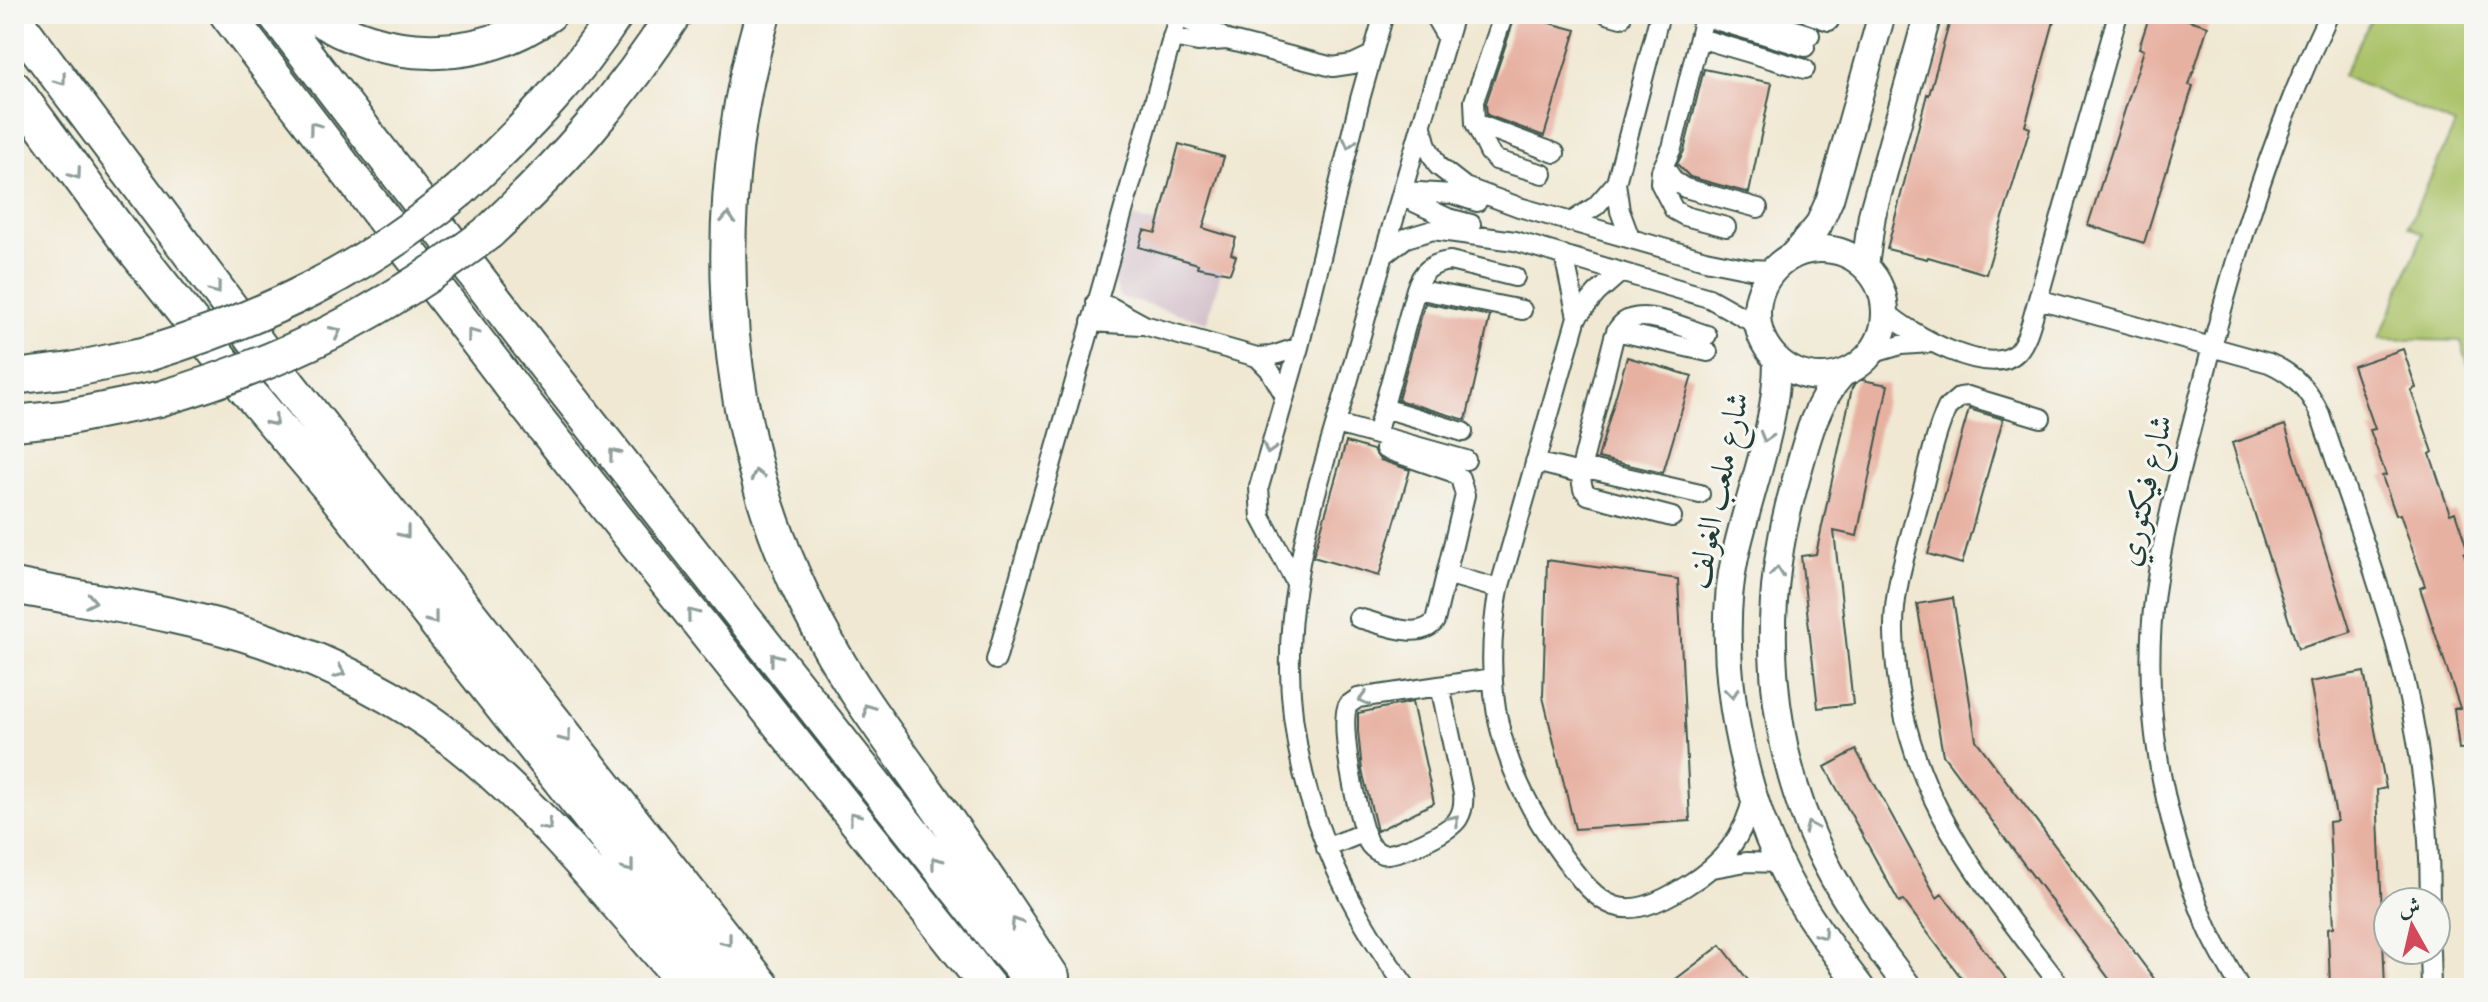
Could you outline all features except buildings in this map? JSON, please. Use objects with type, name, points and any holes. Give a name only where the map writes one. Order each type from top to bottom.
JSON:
[{"type":"highway","points":[[227,14],[519,396],[989,988]]},
{"type":"highway","points":[[275,14],[547,368],[1038,988]]},
{"type":"highway","points":[[312,14],[347,34],[371,43],[420,52],[445,52],[494,42],[517,33],[549,14]]},
{"type":"highway","points":[[14,377],[71,370],[147,354],[212,334],[306,293],[394,241],[460,190],[546,106],[616,14]]},
{"type":"highway","points":[[14,423],[64,418],[159,399],[257,368],[350,324],[422,281],[489,232],[565,157],[633,74],[674,14]]},
{"type":"highway","points":[[763,14],[735,141],[727,237],[735,369],[757,475],[792,573],[840,666],[1058,988]]},
{"type":"highway","points":[[14,18],[209,280],[345,482],[724,988]]},
{"type":"highway","points":[[14,88],[130,246],[228,368],[345,482],[764,988]]},
{"type":"highway","points":[[14,586],[231,630],[325,666],[383,694],[451,738],[534,812],[690,988]]},
{"type":"street","points":[[1296,583],[1261,517],[1258,497],[1384,14]]},
{"type":"street","points":[[1433,14],[1447,38]]},
{"type":"street","points":[[1407,988],[1362,923],[1326,848],[1311,804],[1293,718],[1290,647],[1303,545],[1454,14]]},
{"type":"street","points":[[1504,14],[1474,101],[1475,123],[1496,160],[1543,174]]},
{"type":"street","points":[[1630,238],[1620,211],[1616,183],[1660,14]]},
{"type":"street","points":[[1726,227],[1674,210],[1660,183],[1672,148],[1699,38],[1699,16],[1807,41],[1747,14]]},
{"type":"street","points":[[1809,14],[1829,21]]},
{"type":"street","points":[[1421,124],[1432,157],[1446,174],[1465,187],[1519,207],[1705,260],[1750,269],[1784,262],[1812,249],[1850,255],[1865,266],[1880,286],[1886,312],[1881,338],[1871,354],[1858,366],[1842,374],[1825,378],[1808,376],[1791,371],[1777,361],[1768,351],[1757,325],[1758,296],[1784,262],[1818,226],[1830,199],[1882,14]]},
{"type":"street","points":[[1865,266],[1872,215],[1928,14]]},
{"type":"street","points":[[1886,312],[1907,330],[1932,343],[1987,361],[2009,358],[2024,342],[2118,14]]},
{"type":"street","name":"شارع فيكتوري","points":[[2240,988],[2207,927],[2188,877],[2160,774],[2152,654],[2155,594],[2167,526],[2212,345],[2250,215],[2280,127],[2329,14]]},
{"type":"street","points":[[996,660],[1178,16],[1210,29],[1227,40]]},
{"type":"street","points":[[1172,37],[1198,42],[1227,40],[1333,67],[1353,64],[1372,55]]},
{"type":"street","points":[[1699,38],[1805,69]]},
{"type":"street","points":[[1333,67],[1348,81],[1360,99]]},
{"type":"street","points":[[1475,123],[1555,153]]},
{"type":"street","points":[[1664,166],[1674,181],[1685,188],[1758,208]]},
{"type":"street","points":[[1571,222],[1596,206],[1616,183]]},
{"type":"street","points":[[1402,193],[1440,192],[1497,207],[1519,207]]},
{"type":"street","points":[[1402,193],[1448,218],[1496,231],[1515,241]]},
{"type":"street","points":[[1383,255],[1406,238],[1433,230],[1515,241],[1709,298],[1757,325]]},
{"type":"street","points":[[1564,255],[1577,317]]},
{"type":"street","points":[[1381,442],[1384,408],[1416,289],[1424,272],[1440,262],[1450,261],[1515,277]]},
{"type":"street","points":[[1621,272],[1597,293],[1577,317],[1499,589],[1492,642],[1500,731],[1520,790],[1535,818],[1594,895],[1621,908],[1637,909],[1652,905],[1713,868],[1736,842],[1754,794]]},
{"type":"street","points":[[1416,289],[1522,310]]},
{"type":"street","points":[[2038,299],[2269,363],[2286,371],[2307,390],[2320,414],[2398,653],[2415,728],[2427,807],[2429,886]]},
{"type":"street","points":[[1096,302],[1144,325]]},
{"type":"street","points":[[1672,517],[1588,495],[1580,481],[1581,470],[1616,331],[1631,318],[1644,316],[1708,343]]},
{"type":"street","points":[[1091,322],[1144,325],[1257,357],[1272,356],[1299,347]]},
{"type":"street","points":[[1871,354],[1901,345],[1932,343]]},
{"type":"street","points":[[1257,357],[1269,369],[1285,396]]},
{"type":"street","name":"شارع ملعب الغولف","points":[[1777,361],[1775,399],[1734,561],[1729,608],[1733,702],[1741,749],[1779,863],[1818,929],[1861,988]]},
{"type":"street","points":[[1842,374],[1819,405],[1786,518],[1773,603],[1775,688],[1790,772],[1824,861],[1847,902],[1909,988]]},
{"type":"street","points":[[2041,418],[1968,396],[1960,397],[1947,408],[1899,577],[1894,631],[1897,678],[1906,725],[1920,770],[1939,814],[1963,856],[2062,988]]},
{"type":"street","points":[[1384,408],[1463,432]]},
{"type":"street","points":[[1337,424],[1452,472],[1464,486],[1465,495],[1435,621],[1427,630],[1415,632],[1358,618]]},
{"type":"street","points":[[1381,442],[1466,460]]},
{"type":"street","points":[[1535,462],[1700,494]]},
{"type":"street","points":[[1446,574],[1499,589]]},
{"type":"street","points":[[1440,686],[1463,794],[1459,818],[1448,829],[1390,855],[1375,851],[1369,845],[1365,832],[1351,772],[1345,710],[1358,698],[1493,678]]},
{"type":"street","points":[[1326,848],[1365,832]]},
{"type":"street","points":[[1713,868],[1746,862],[1779,863]]},
{"type":"street","points":[[2430,966],[2431,988]]},
{"type":"shaded area","points":[[1129,216],[1229,245],[1207,322],[1120,297],[1112,277]]},
{"type":"green space","points":[[2374,14],[2474,14],[2474,385],[2461,341],[2379,339],[2423,234],[2408,226],[2455,125],[2342,76]]}]
